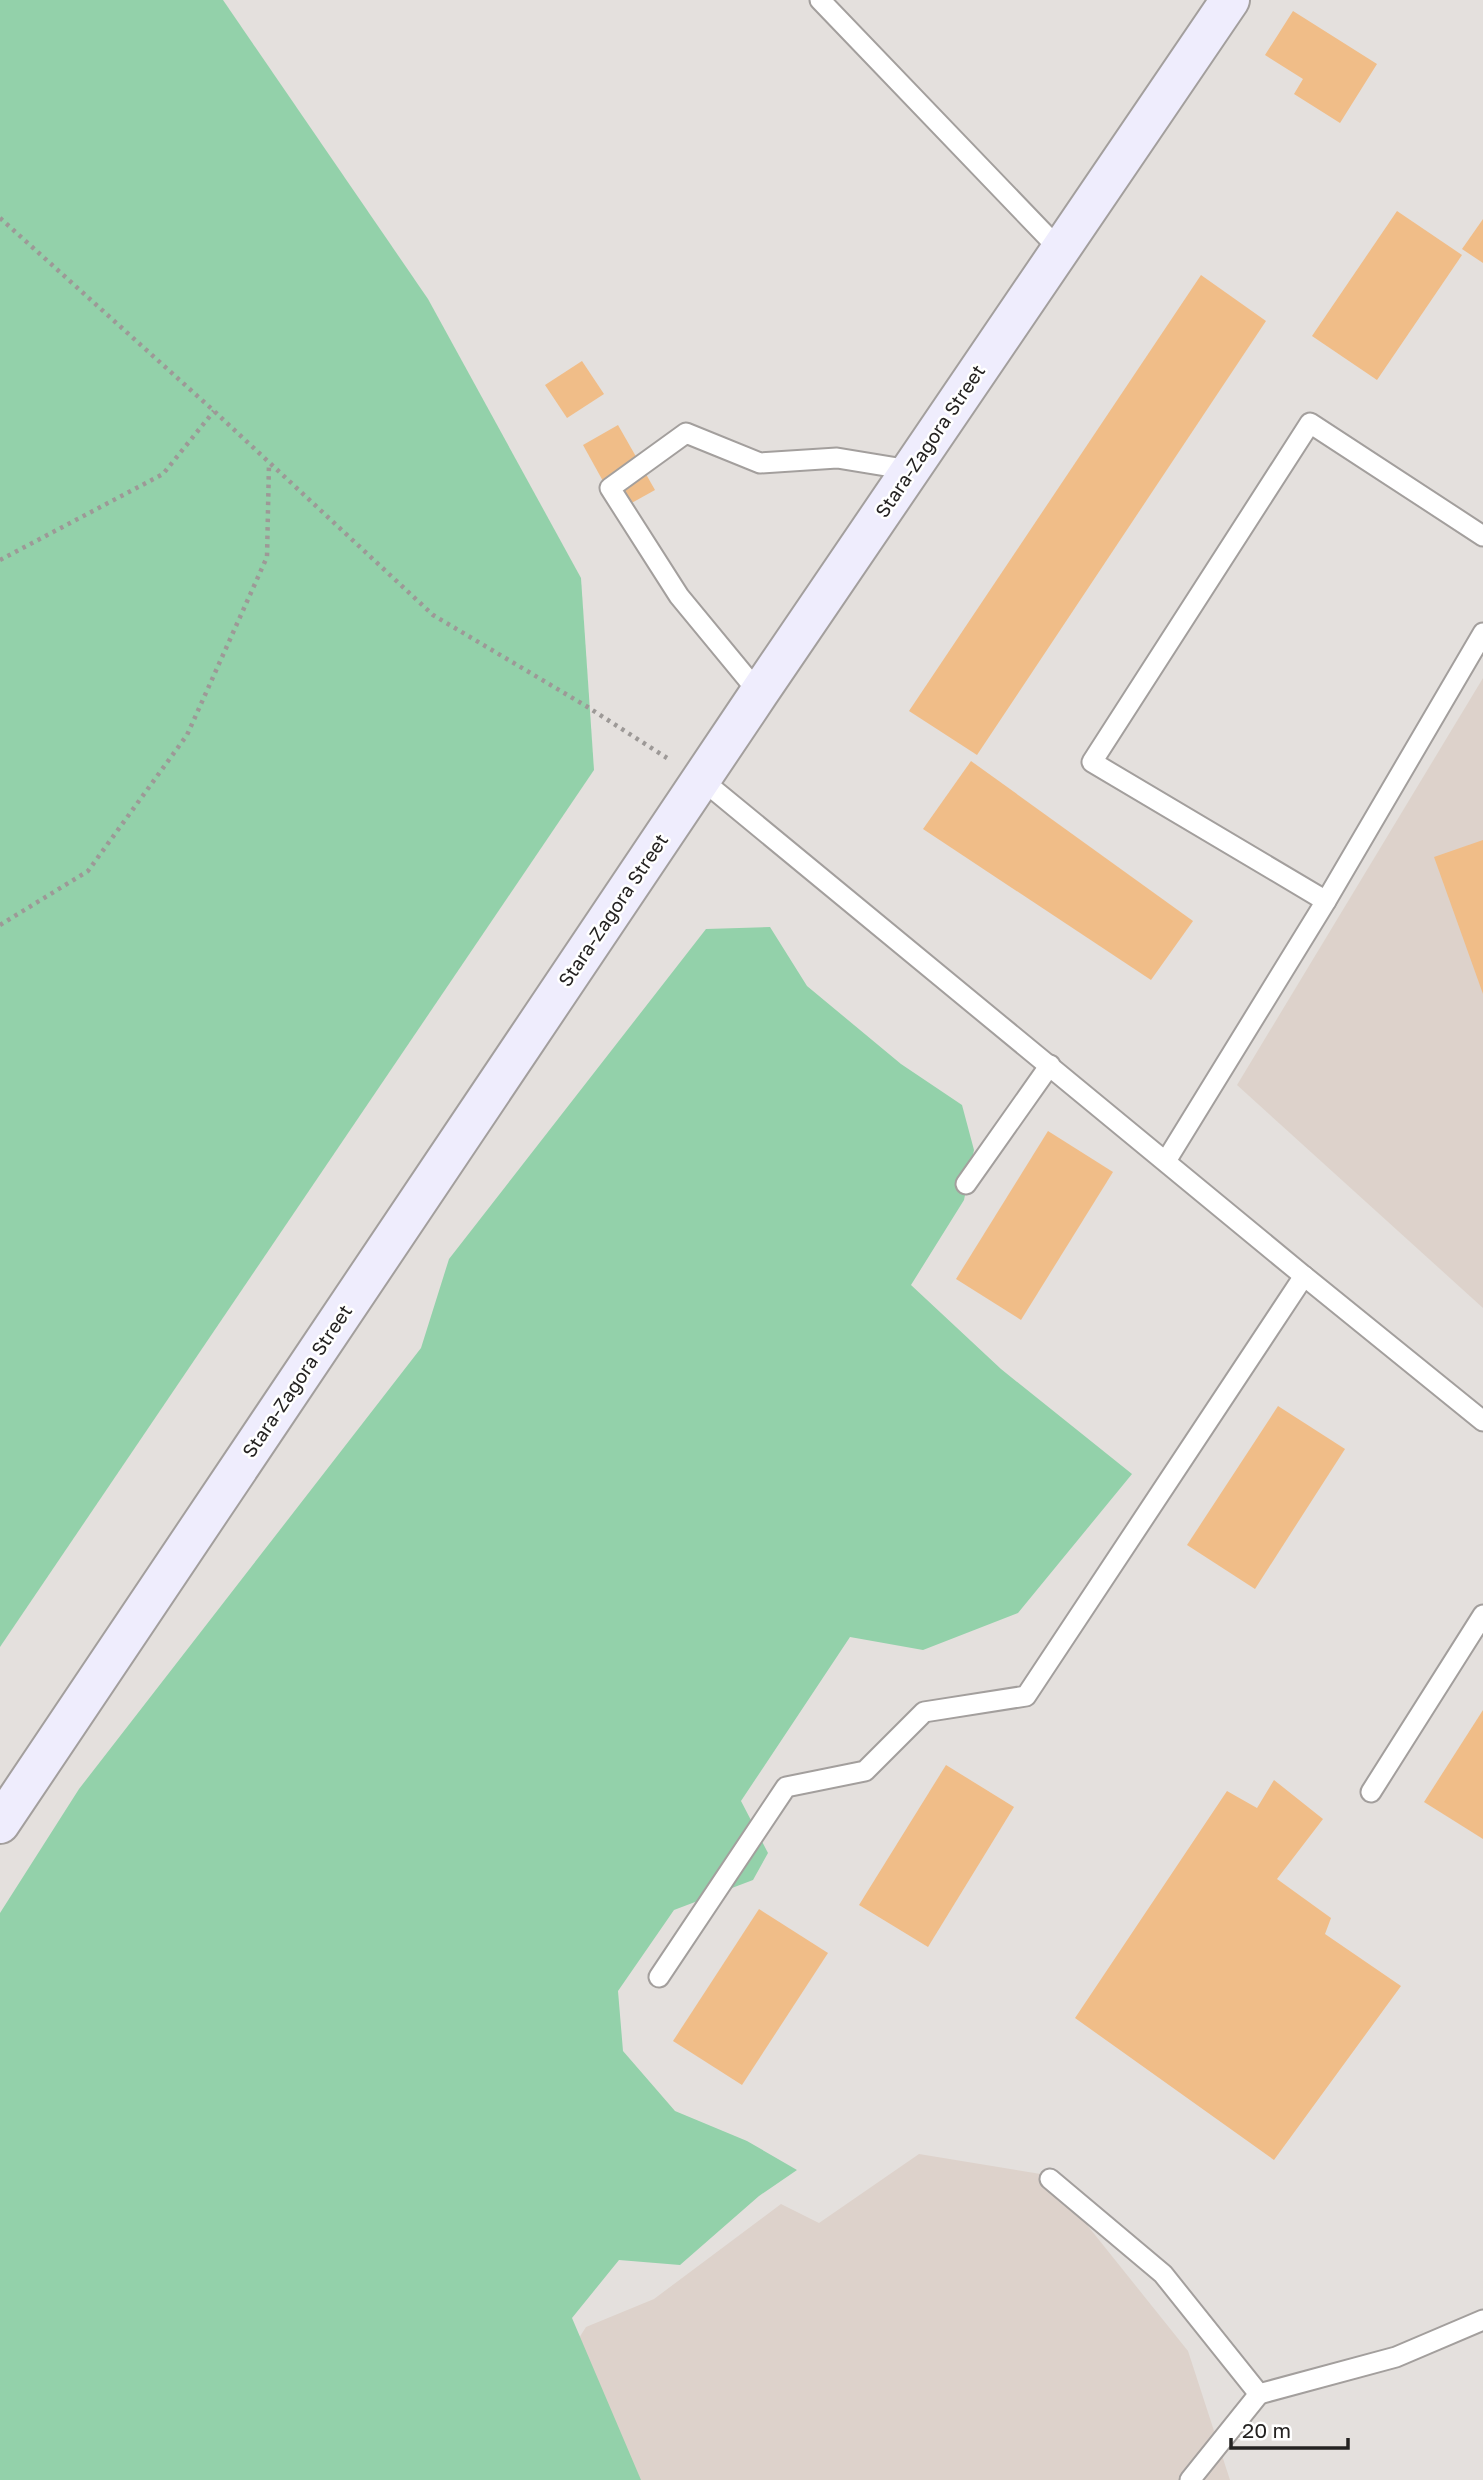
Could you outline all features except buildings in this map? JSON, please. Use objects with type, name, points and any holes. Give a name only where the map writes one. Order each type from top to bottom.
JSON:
[{"type":"main road","name":"Stara-Zagora Street","points":[[0,1824],[758,693],[1230,0]]},
{"type":"lane","points":[[820,0],[1060,250]]},
{"type":"lane","points":[[1326,901],[1092,762],[1310,423],[1483,536]]},
{"type":"lane","points":[[758,693],[679,596],[610,488],[686,433],[760,463],[837,458],[910,470]]},
{"type":"lane","points":[[1166,1161],[1326,901],[1483,633]]},
{"type":"lane","points":[[701,779],[1304,1276],[1483,1420]]},
{"type":"lane","points":[[966,1184],[1049,1065]]},
{"type":"lane","points":[[659,1977],[786,1787],[865,1771],[924,1712],[1026,1696],[1304,1276]]},
{"type":"lane","points":[[1371,1792],[1483,1615]]},
{"type":"lane","points":[[1050,2179],[1163,2274],[1259,2394]]},
{"type":"lane","points":[[1190,2480],[1259,2394],[1396,2357],[1483,2320]]},
{"type":"path","points":[[0,218],[214,411],[433,615],[586,706],[701,779]]},
{"type":"path","points":[[0,560],[163,474],[214,411]]},
{"type":"path","points":[[0,925],[88,871],[187,735],[267,556],[269,462]]},
{"type":"shaded area","points":[[1483,678],[1483,1308],[1237,1085]]},
{"type":"shaded area","points":[[919,2154],[1047,2175],[1188,2351],[1230,2480],[627,2480],[572,2349],[586,2327],[654,2299],[781,2204],[819,2223]]},
{"type":"green space","points":[[0,0],[223,0],[428,299],[581,578],[594,770],[0,1647]]},
{"type":"green space","points":[[770,927],[807,986],[901,1064],[962,1105],[974,1150],[964,1200],[911,1285],[1001,1369],[1132,1474],[1018,1613],[923,1650],[850,1637],[741,1801],[768,1853],[753,1880],[674,1910],[618,1991],[623,2051],[675,2111],[747,2141],[797,2170],[759,2196],[680,2265],[619,2260],[572,2318],[641,2480],[0,2480],[0,1913],[79,1789],[421,1348],[449,1259],[706,929]]}]
